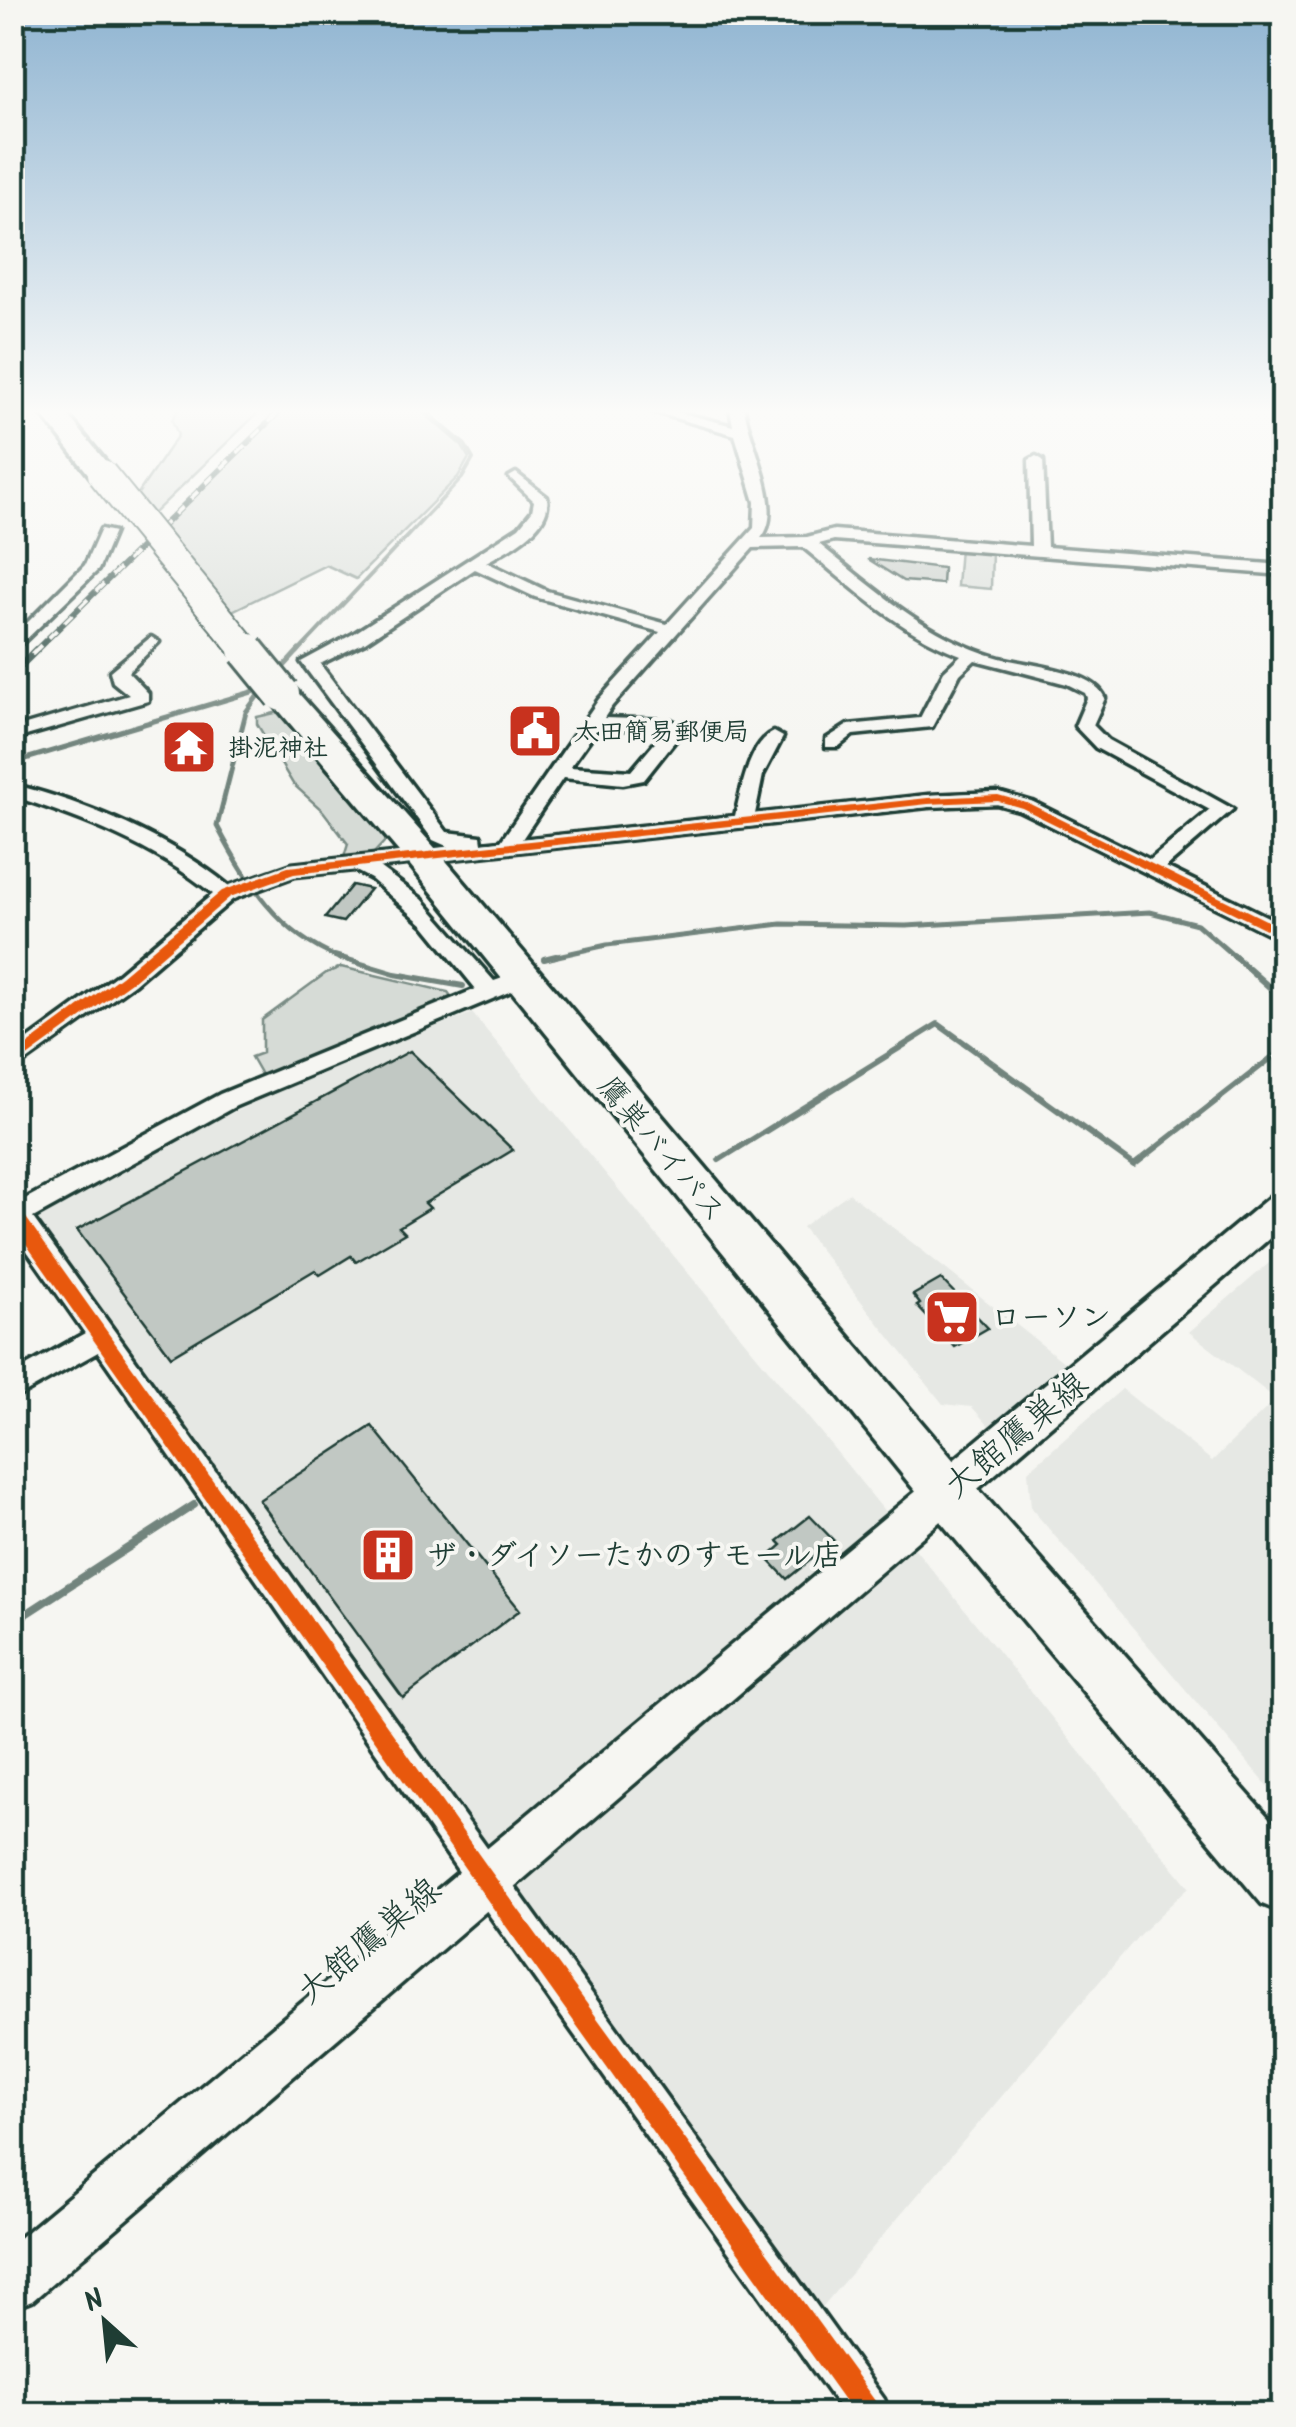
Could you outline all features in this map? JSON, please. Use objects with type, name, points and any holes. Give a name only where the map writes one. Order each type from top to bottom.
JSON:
[{"type":"highway","name":"鷹巣バイパス","points":[[141,521],[282,694],[423,857],[506,986],[1284,1882]]},
{"type":"main road","name":"大館鷹巣線","points":[[12,2281],[1284,1205]]},
{"type":"street","points":[[533,521],[359,638],[310,662],[440,836],[450,841],[512,839],[998,798],[1026,806],[1284,934]]},
{"type":"street","points":[[12,1063],[126,979],[226,894],[292,870],[423,857],[512,839],[592,723],[763,521]]},
{"type":"street","points":[[1038,521],[1039,551]]},
{"type":"street","points":[[12,648],[92,567],[106,532]]},
{"type":"street","points":[[748,542],[807,542],[834,535],[1284,570]]},
{"type":"street","points":[[807,542],[898,617],[931,638],[972,654],[1073,680],[1093,690],[1096,698],[1084,726],[1102,744],[1223,809],[1154,867]]},
{"type":"street","points":[[468,566],[476,564],[540,594],[671,630]]},
{"type":"street","points":[[12,735],[142,697],[118,678],[119,671],[150,642]]},
{"type":"street","points":[[832,743],[848,730],[926,723],[953,671],[972,654]]},
{"type":"street","points":[[559,772],[637,776],[673,732],[671,725],[592,723]]},
{"type":"street","points":[[743,822],[754,775],[774,738]]},
{"type":"street","points":[[12,790],[99,819],[203,874],[226,894]]},
{"type":"street","points":[[357,863],[389,878],[506,986],[228,1100],[14,1217],[869,2414]]},
{"type":"street","points":[[12,1388],[102,1336]]},
{"type":"shaded area","points":[[168,521],[414,521],[356,579],[326,565],[232,611],[161,528]]},
{"type":"shaded area","points":[[960,548],[992,550],[991,589],[957,586]]},
{"type":"shaded area","points":[[284,711],[387,839],[372,855],[344,857],[348,844],[323,811],[293,784],[257,724],[257,717]]},
{"type":"shaded area","points":[[341,967],[448,992],[451,996],[445,1006],[263,1078],[251,1057],[262,1053],[262,1020],[326,973]]},
{"type":"shaded area","points":[[472,1013],[831,1445],[1189,1887],[1140,1934],[806,2326],[17,1216],[333,1065]]},
{"type":"shaded area","points":[[849,1193],[1065,1363],[989,1426],[972,1407],[943,1404],[802,1227]]},
{"type":"shaded area","points":[[1283,1251],[1283,1804],[1031,1508],[1028,1471],[1122,1389],[1212,1461],[1276,1399],[1189,1332]]},
{"type":"building","points":[[868,559],[943,568],[942,584],[903,581]]},
{"type":"building","points":[[352,885],[370,889],[343,922],[325,918]]},
{"type":"building","points":[[410,1051],[513,1150],[425,1203],[430,1208],[399,1227],[405,1233],[356,1262],[351,1256],[320,1275],[315,1270],[171,1356],[77,1230]]},
{"type":"building","name":"ローソン","points":[[941,1279],[988,1328],[955,1347],[917,1306],[920,1304],[913,1295]]},
{"type":"building","name":"ザ・ダイソーたかのすモール店","points":[[372,1426],[520,1610],[403,1698],[259,1500]]},
{"type":"building","points":[[810,1516],[834,1541],[787,1579],[767,1558],[782,1545],[778,1541]]},
{"type":"waterway","points":[[297,653],[421,521]]},
{"type":"waterway","points":[[277,674],[299,650]]},
{"type":"waterway","points":[[12,763],[262,689]]},
{"type":"waterway","points":[[262,690],[246,712],[217,826],[253,887],[282,921],[299,936],[335,956]]},
{"type":"waterway","points":[[556,956],[544,959],[607,945],[781,924],[906,926],[1150,912],[1197,924],[1237,959]]},
{"type":"waterway","points":[[335,956],[395,974],[463,986]]},
{"type":"waterway","points":[[335,956],[341,959]]},
{"type":"waterway","points":[[1234,956],[1284,1000]]},
{"type":"waterway","points":[[719,1160],[938,1024],[1134,1165],[1284,1048]]},
{"type":"waterway","points":[[12,1623],[194,1505]]},
{"type":"railway","points":[[33,653],[167,521]]},
{"type":"railway","points":[[33,653],[36,650]]},
{"type":"railway","points":[[12,674],[33,653]]},
{"type":"cycle path","points":[[12,1063],[126,979],[226,894],[292,870],[928,801],[998,798],[1026,806],[1284,934]]},
{"type":"cycle path","points":[[12,1218],[17,1216],[485,1880],[869,2414]]},
{"type":"place","name":"太田簡易郵便局","points":[[535,731]]},
{"type":"place","name":"掛泥神社","points":[[189,747]]},
{"type":"place","name":"ローソン","points":[[952,1317]]},
{"type":"place","name":"ザ・ダイソーたかのすモール店","points":[[388,1555]]}]
